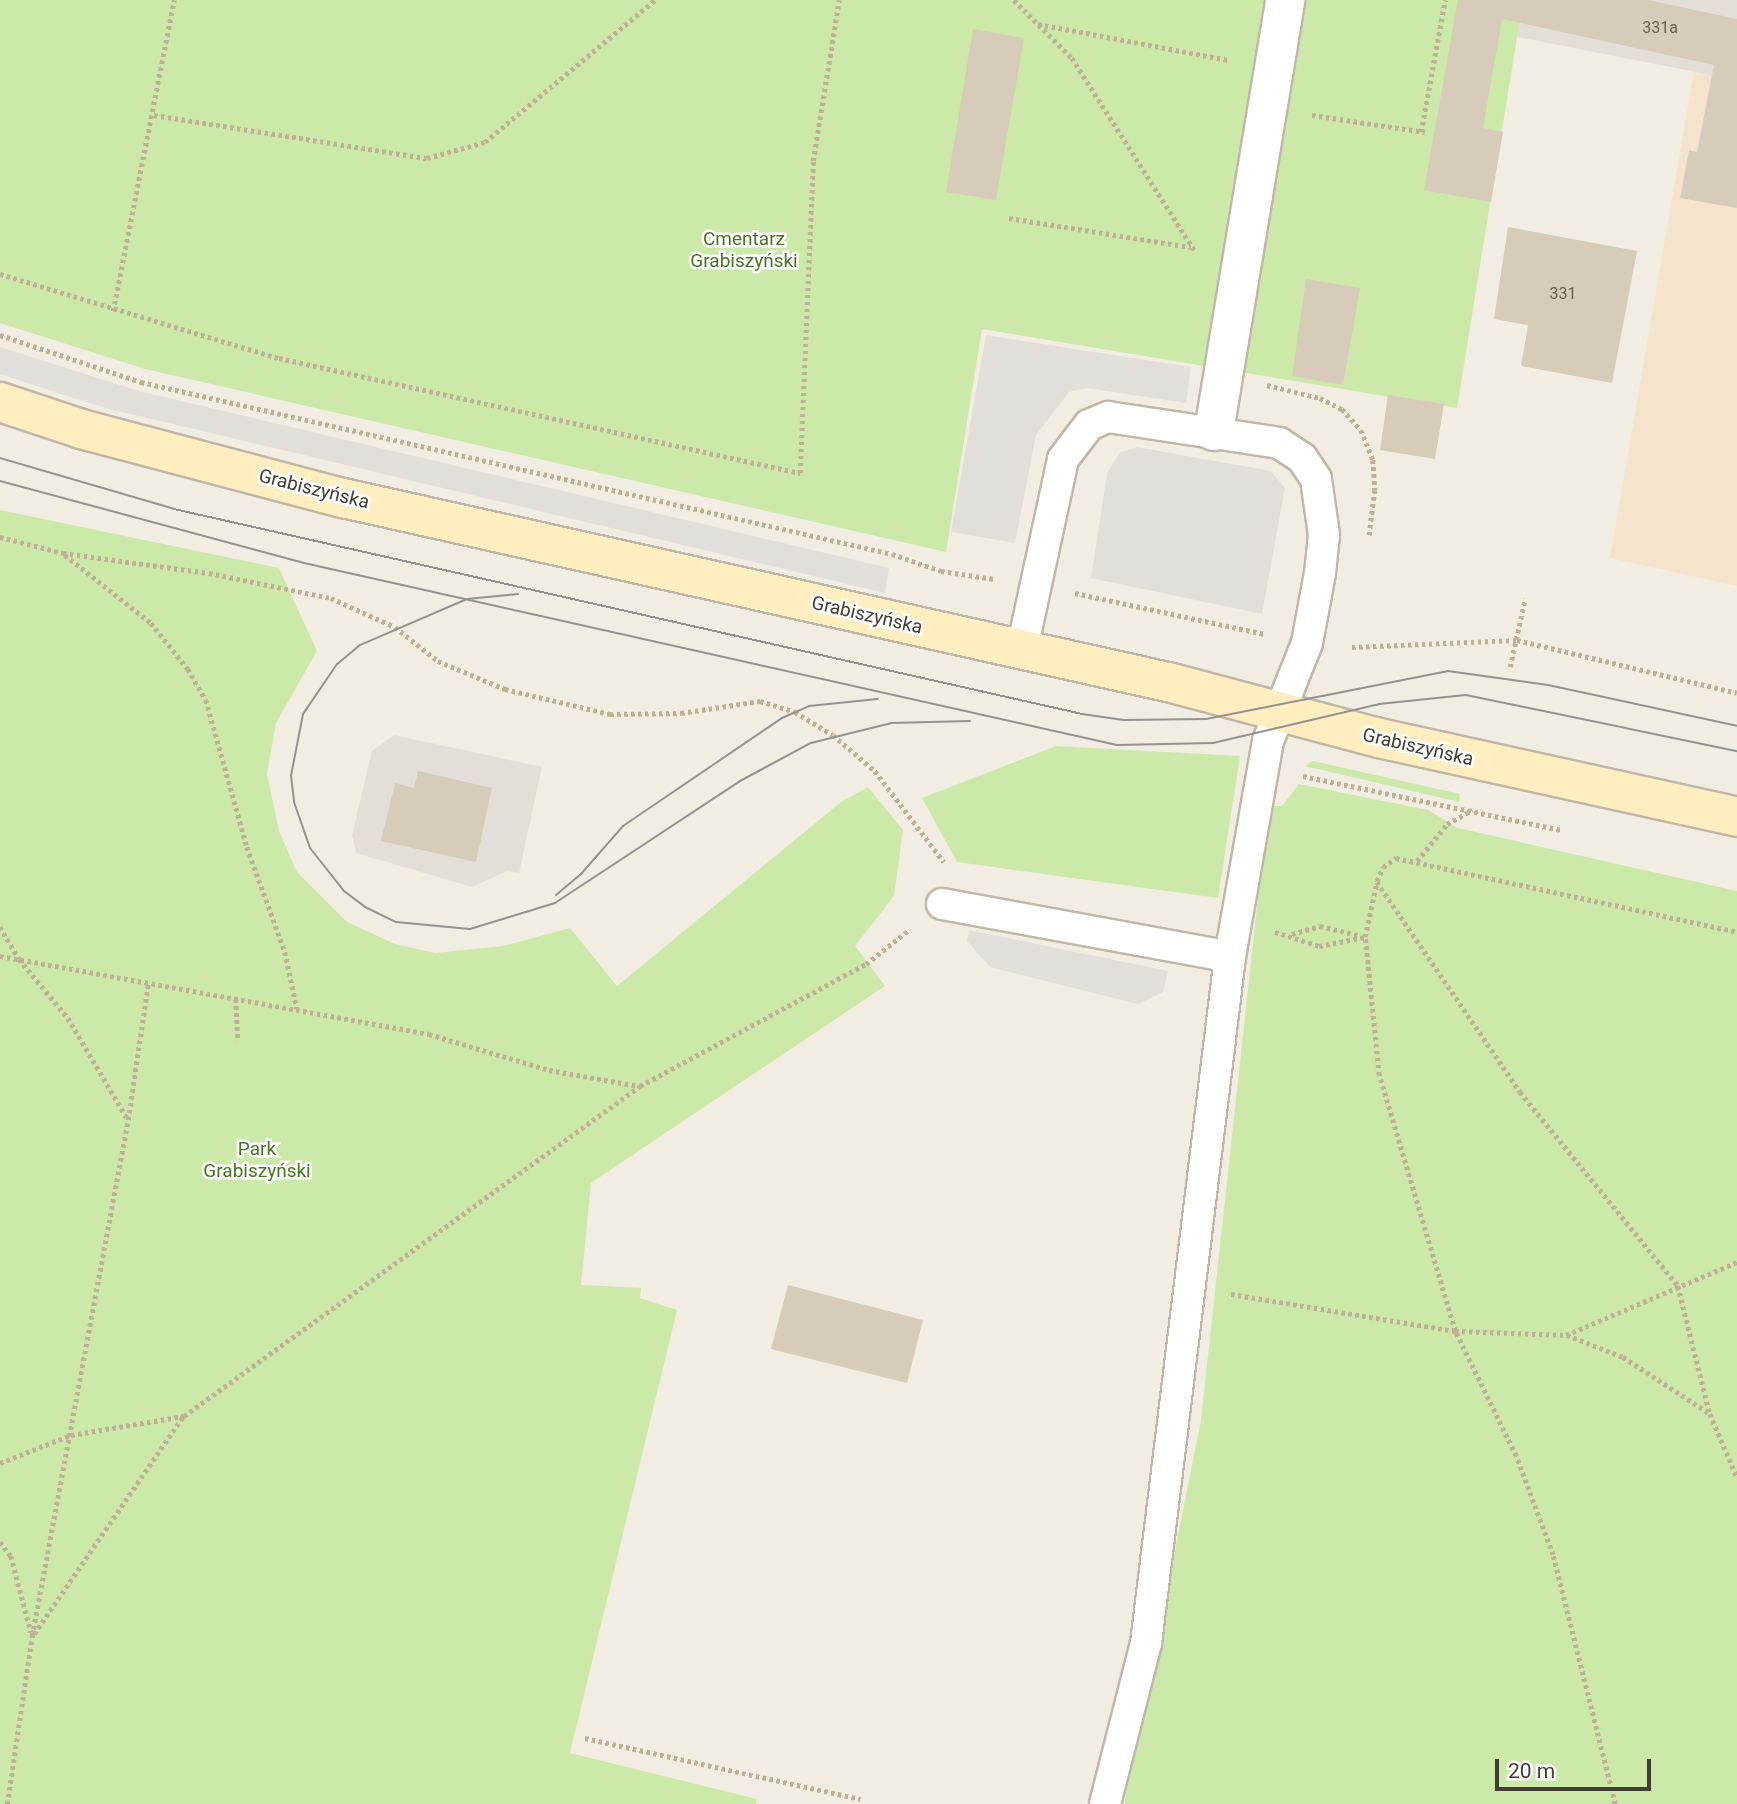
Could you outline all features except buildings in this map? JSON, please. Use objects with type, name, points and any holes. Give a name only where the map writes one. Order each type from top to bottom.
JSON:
[{"type":"main road","name":"Grabiszyńska","points":[[0,402],[81,429],[344,498],[1022,649],[1737,817]]},
{"type":"street","points":[[1214,431],[1285,0]]},
{"type":"lane","points":[[1022,649],[1063,459],[1089,425],[1108,418],[1214,431],[1279,443],[1302,458],[1316,479],[1323,505],[1320,573],[1307,643],[1280,711],[1263,772],[1230,957],[1146,1643],[1105,1804]]},
{"type":"lane","points":[[942,904],[1230,957]]},
{"type":"path","points":[[113,311],[154,115],[174,0]]},
{"type":"path","points":[[154,115],[427,158],[485,142],[655,0]]},
{"type":"path","points":[[0,274],[113,311],[279,358],[800,473],[813,161],[839,0]]},
{"type":"path","points":[[1014,0],[1072,58],[1192,247],[1234,305]]},
{"type":"path","points":[[1267,107],[1423,132],[1445,0]]},
{"type":"path","points":[[1038,24],[1274,68]]},
{"type":"path","points":[[1009,218],[1192,247]]},
{"type":"path","points":[[0,335],[141,383],[892,554],[941,571],[1036,586],[1278,637]]},
{"type":"path","points":[[0,537],[63,554],[209,573],[331,598],[395,627],[438,662],[505,688],[610,713],[681,713],[760,701],[795,712],[833,735],[875,771],[945,862],[954,868]]},
{"type":"path","points":[[63,554],[151,623],[206,700],[247,846],[285,952],[297,1009]]},
{"type":"path","points":[[1510,667],[1525,598]]},
{"type":"path","points":[[1352,650],[1517,640],[1737,693]]},
{"type":"path","points":[[1263,772],[1472,811],[1447,824],[1418,860]]},
{"type":"path","points":[[1615,1804],[1553,1555],[1516,1456],[1455,1331],[1379,1075],[1365,937],[1377,881],[1383,867],[1396,858],[1418,860],[1737,932]]},
{"type":"path","points":[[1377,881],[1520,1092],[1678,1286],[1710,1414],[1737,1477]]},
{"type":"path","points":[[32,1636],[184,1416],[640,1086],[866,964],[942,904]]},
{"type":"path","points":[[1292,934],[1320,926],[1365,937]]},
{"type":"path","points":[[0,927],[19,959],[68,1018],[128,1120]]},
{"type":"path","points":[[1236,927],[1292,934],[1319,946],[1365,937]]},
{"type":"path","points":[[0,956],[429,1034],[549,1070],[640,1086]]},
{"type":"path","points":[[7,1804],[32,1636],[128,1120],[148,984]]},
{"type":"path","points":[[236,999],[238,1041]]},
{"type":"path","points":[[1566,1335],[1737,1262]]},
{"type":"path","points":[[1189,1286],[1455,1331],[1566,1335],[1623,1356],[1710,1414]]},
{"type":"path","points":[[0,1463],[71,1434],[184,1416]]},
{"type":"path","points":[[0,1542],[11,1556],[32,1636]]},
{"type":"path","points":[[585,1738],[860,1799]]},
{"type":"shaded area","points":[[1523,0],[1737,0],[1737,80],[1517,37]]},
{"type":"shaded area","points":[[1694,71],[1737,80],[1737,586],[1610,558]]},
{"type":"shaded area","points":[[986,335],[1191,367],[1186,403],[1086,388],[1069,392],[1036,435],[1015,543],[951,532]]},
{"type":"shaded area","points":[[0,347],[139,391],[889,568],[885,593],[105,408],[0,374]]},
{"type":"shaded area","points":[[1137,447],[1271,471],[1285,488],[1262,614],[1091,578],[1107,474],[1119,453]]},
{"type":"shaded area","points":[[394,735],[542,767],[519,873],[507,871],[472,887],[356,853],[352,835],[372,751]]},
{"type":"shaded area","points":[[969,930],[1168,971],[1163,992],[1138,1004],[990,967],[967,941]]},
{"type":"green space","name":"Cmentarz Grabiszyński","points":[[0,0],[1523,0],[1457,408],[982,329],[946,552],[145,369],[0,323]]},
{"type":"green space","name":"Park Grabiszyński","points":[[0,510],[279,568],[317,651],[276,723],[267,774],[279,831],[297,872],[347,922],[395,944],[435,953],[503,946],[570,928],[617,986],[841,802],[868,787],[903,830],[894,896],[855,946],[885,986],[591,1183],[581,1285],[641,1288],[640,1298],[677,1310],[570,1753],[757,1799],[756,1804],[0,1804]]},
{"type":"green space","points":[[1056,746],[1240,756],[1218,898],[957,862],[922,798]]},
{"type":"green space","points":[[1313,761],[1460,794],[1459,802],[1305,766]]},
{"type":"green space","points":[[1299,784],[1428,810],[1458,828],[1737,891],[1737,1804],[1124,1804],[1201,1420],[1268,806],[1282,806]]},
{"type":"tram line","points":[[0,458],[174,509],[1082,714],[1124,720],[1206,719],[1448,671],[1548,685],[1737,726]]},
{"type":"tram line","points":[[0,481],[304,563],[1117,745],[1213,743],[1379,704],[1466,695],[1737,751]]},
{"type":"tram line","points":[[518,594],[467,599],[360,645],[337,664],[303,714],[291,776],[294,802],[310,848],[344,891],[365,907],[396,922],[470,929],[555,903],[740,781],[811,743],[891,723],[970,721]]},
{"type":"tram line","points":[[556,895],[581,874],[623,826],[782,718],[809,706],[878,699]]}]
